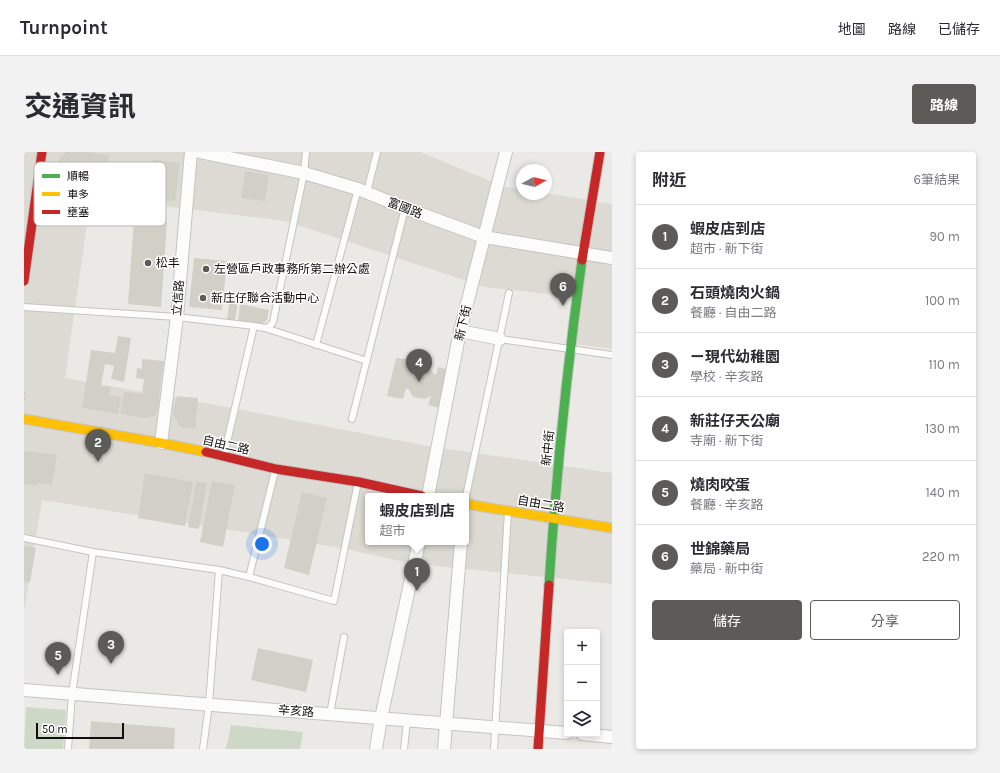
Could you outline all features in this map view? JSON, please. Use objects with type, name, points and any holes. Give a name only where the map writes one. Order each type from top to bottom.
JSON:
[{"type":"street","points":[[41,162],[42,152]]},
{"type":"street","name":"立信路","points":[[161,443],[177,317],[190,152]]},
{"type":"street","name":"富國路","points":[[200,152],[304,173],[362,191],[484,237],[612,258]]},
{"type":"street","name":"新下街","points":[[429,493],[460,331],[506,152]]},
{"type":"street","name":"新中街","points":[[538,749],[553,519],[570,349],[583,254],[600,152]]},
{"type":"street","points":[[24,281],[34,209]]},
{"type":"street","points":[[460,331],[500,339]]},
{"type":"street","name":"自由二路","points":[[24,419],[161,443],[276,469],[359,482],[408,493]]},
{"type":"street","name":"自由二路","points":[[469,504],[612,528]]},
{"type":"street","points":[[376,749],[380,718],[417,545]]},
{"type":"street","points":[[444,749],[461,545]]},
{"type":"street","name":"辛亥路","points":[[24,690],[564,733]]},
{"type":"street","points":[[600,735],[612,736]]},
{"type":"lane","points":[[265,328],[270,326],[273,322],[304,173],[306,152]]},
{"type":"lane","points":[[316,345],[362,191],[377,152]]},
{"type":"lane","points":[[352,419],[405,208]]},
{"type":"lane","points":[[467,493],[509,293]]},
{"type":"lane","points":[[24,307],[177,317],[254,326],[265,328],[367,362]]},
{"type":"lane","points":[[223,456],[254,326]]},
{"type":"lane","points":[[500,339],[612,355]]},
{"type":"lane","points":[[249,577],[276,469]]},
{"type":"lane","points":[[24,538],[93,552],[219,570],[334,601],[359,482]]},
{"type":"lane","points":[[494,749],[508,510]]},
{"type":"lane","points":[[68,749],[72,694],[93,552]]},
{"type":"lane","points":[[203,749],[209,704],[219,570]]},
{"type":"lane","points":[[330,714],[344,637]]},
{"type":"lane","points":[[404,749],[407,720]]},
{"type":"path","points":[[24,400],[25,393]]},
{"type":"shaded area","points":[[24,152],[420,152],[505,187],[516,188],[516,200],[552,200],[552,194],[612,204],[612,349],[576,344],[582,298],[485,287],[285,221],[166,206],[166,162],[34,162],[34,226],[87,226],[65,378],[243,410],[427,446],[612,473],[612,584],[409,563],[341,548],[42,500],[24,611]]},
{"type":"green space","points":[[26,707],[66,710],[63,749],[24,749]]},
{"type":"green space","points":[[231,725],[303,732],[300,749],[226,749]]},
{"type":"building","points":[[66,152],[85,152],[109,155],[108,162],[59,162],[59,158]]},
{"type":"building","points":[[153,160],[180,163],[175,201],[166,200],[166,162],[153,162]]},
{"type":"building","points":[[245,171],[269,175],[265,201],[241,198]]},
{"type":"building","name":"松丰","points":[[167,222],[161,307],[128,304],[134,226],[166,226]]},
{"type":"building","points":[[194,258],[227,261],[222,310],[189,307]]},
{"type":"building","points":[[231,294],[239,295],[235,321],[227,319]]},
{"type":"building","points":[[240,304],[269,310],[267,320],[262,324],[238,321]]},
{"type":"building","points":[[118,336],[131,338],[124,382],[111,379],[114,366],[105,364],[101,386],[111,387],[109,395],[121,397],[118,414],[82,408],[91,350],[115,353]]},
{"type":"building","points":[[396,358],[413,360],[410,371],[424,367],[429,368],[436,375],[438,367],[450,370],[443,409],[428,405],[431,396],[425,399],[413,397],[406,388],[403,399],[387,396]]},
{"type":"building","points":[[142,359],[164,361],[157,413],[154,416],[144,418],[120,414],[124,392],[142,394],[144,379],[136,378],[137,368],[142,369]]},
{"type":"building","points":[[177,396],[198,398],[195,429],[180,427],[173,414]]},
{"type":"building","points":[[24,451],[57,455],[52,485],[37,483],[37,486],[24,484]]},
{"type":"building","points":[[145,473],[193,482],[185,526],[138,518]]},
{"type":"building","points":[[212,481],[235,485],[223,547],[200,542]]},
{"type":"building","points":[[196,482],[207,483],[199,529],[188,527]]},
{"type":"building","points":[[302,492],[327,498],[309,575],[284,568]]},
{"type":"building","points":[[24,546],[36,548],[30,582],[24,581]]},
{"type":"building","points":[[258,648],[313,660],[306,692],[251,680]]},
{"type":"building","points":[[91,721],[175,728],[174,749],[89,749]]},
{"type":"traffic: fast","points":[[549,585],[562,422],[582,260]]},
{"type":"traffic: slow","points":[[24,419],[206,452]]},
{"type":"traffic: slow","points":[[469,504],[612,528]]},
{"type":"traffic: jam","points":[[41,162],[42,152]]},
{"type":"traffic: jam","points":[[582,260],[600,152]]},
{"type":"traffic: jam","points":[[24,281],[34,209]]},
{"type":"traffic: jam","points":[[206,452],[276,469],[359,482],[408,493]]},
{"type":"traffic: jam","points":[[538,749],[549,585]]},
{"type":"place","name":"松丰","points":[[148,263]]},
{"type":"place","name":"左營區戶政事務所第二辦公處","points":[[206,269]]},
{"type":"place","name":"新庄仔聯合活動中心","points":[[203,298]]},
{"type":"place","name":"世錦藥局","points":[[563,306]]},
{"type":"place","name":"新莊仔天公廟","points":[[419,382]]},
{"type":"place","name":"石頭燒肉火鍋","points":[[98,462]]},
{"type":"place","name":"蝦皮店到店","points":[[417,591]]},
{"type":"place","name":"ㄧ現代幼稚園","points":[[111,664]]},
{"type":"place","name":"燒肉咬蛋","points":[[58,675]]}]
